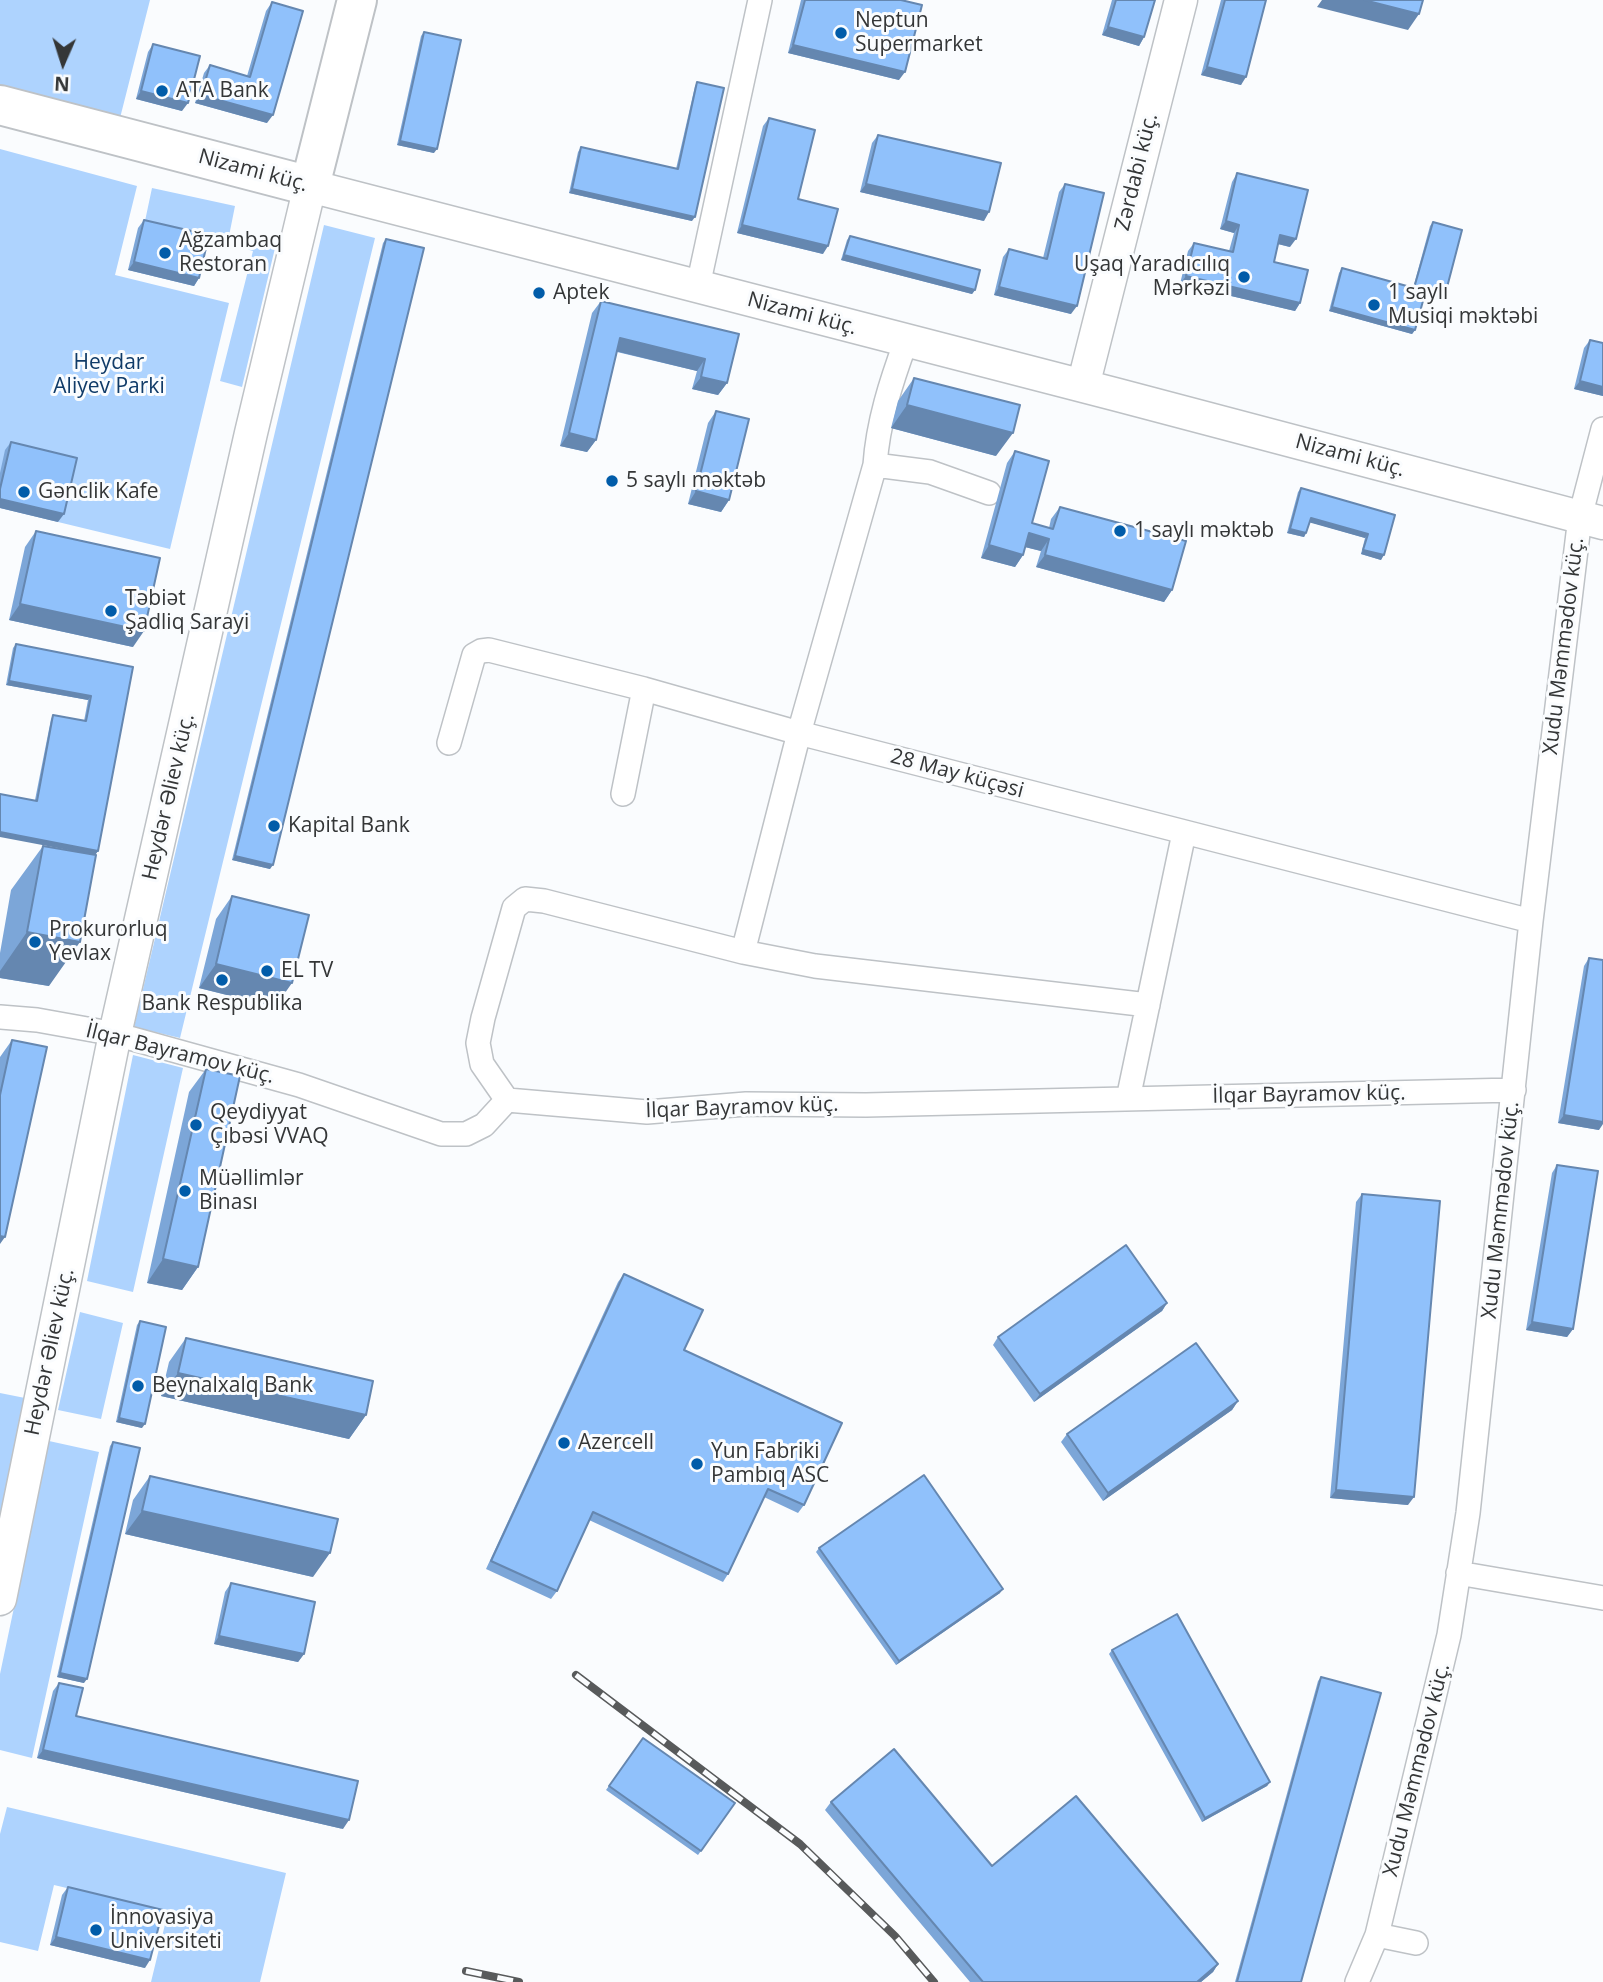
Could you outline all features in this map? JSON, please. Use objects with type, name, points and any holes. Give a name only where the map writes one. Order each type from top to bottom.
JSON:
[{"type":"highway","name":"Heydər Əliev küç.","points":[[310,186],[357,0]]},
{"type":"highway","name":"Nizami küç.","points":[[0,104],[310,186]]},
{"type":"street","points":[[698,286],[760,0]]},
{"type":"street","name":"Zərdabi küç.","points":[[1083,386],[1181,0]]},
{"type":"street","name":"Nizami küç.","points":[[310,186],[1591,520]]},
{"type":"street","name":"Heydər Əliev küç.","points":[[0,1600],[115,1034],[310,186]]},
{"type":"street","points":[[743,952],[799,733],[874,465],[883,412],[906,341]]},
{"type":"street","name":"Xudu Məmmədov küç.","points":[[1357,1982],[1377,1935],[1449,1635],[1468,1513],[1531,921],[1603,429]]},
{"type":"street","points":[[874,465],[930,472],[989,492]]},
{"type":"street","name":"28 May küçəsi","points":[[449,743],[474,655],[489,650],[645,689],[799,733],[1531,921]]},
{"type":"street","points":[[623,794],[645,689]]},
{"type":"street","points":[[1128,1099],[1184,833]]},
{"type":"street","points":[[507,1100],[482,1064],[478,1043],[514,908],[525,899],[544,901],[743,952],[815,966],[1148,1004]]},
{"type":"street","name":"İlqar Bayramov küç.","points":[[0,1017],[37,1020],[115,1034],[299,1085],[440,1133],[466,1134],[484,1125],[507,1100],[648,1112],[746,1104],[866,1105],[1514,1090]]},
{"type":"street","points":[[1458,1573],[1603,1598]]},
{"type":"street","points":[[1377,1935],[1416,1943]]},
{"type":"green space","points":[[0,0],[150,0],[120,118],[0,86]]},
{"type":"green space","name":"Heydar Aliyev Parki","points":[[0,149],[137,186],[115,275],[229,303],[170,549],[58,522],[72,466],[0,473]]},
{"type":"green space","points":[[152,188],[235,206],[229,236],[275,248],[242,387],[220,381],[253,251],[145,221]]},
{"type":"green space","points":[[324,225],[375,238],[180,1038],[134,1027]]},
{"type":"green space","points":[[133,1055],[183,1068],[133,1292],[87,1281]]},
{"type":"green space","points":[[80,1312],[123,1323],[101,1419],[58,1410]]},
{"type":"green space","points":[[0,1393],[25,1398],[0,1519]]},
{"type":"green space","points":[[49,1441],[99,1452],[32,1758],[0,1750],[0,1674]]},
{"type":"green space","points":[[7,1807],[286,1873],[260,1982],[151,1982],[168,1912],[54,1885],[38,1951],[0,1942],[0,1834]]},
{"type":"building","points":[[805,0],[901,0],[922,5],[905,72],[793,45]]},
{"type":"building","points":[[1116,0],[1155,0],[1144,37],[1108,27]]},
{"type":"building","points":[[1225,0],[1266,0],[1246,77],[1207,67]]},
{"type":"building","points":[[1364,0],[1423,0],[1419,14]]},
{"type":"building","points":[[272,2],[303,11],[273,115],[201,95],[210,65],[250,77]]},
{"type":"building","points":[[424,32],[461,40],[437,149],[400,141]]},
{"type":"building","points":[[153,44],[200,56],[188,103],[141,91]]},
{"type":"building","points":[[697,82],[724,88],[695,217],[572,189],[581,147],[678,169]]},
{"type":"building","points":[[769,118],[815,130],[798,199],[838,209],[828,246],[742,225]]},
{"type":"building","points":[[878,135],[1001,163],[989,212],[866,184]]},
{"type":"building","points":[[1237,173],[1308,190],[1296,239],[1280,235],[1274,262],[1308,270],[1300,303],[1186,276],[1194,243],[1233,252],[1239,225],[1226,221]]},
{"type":"building","points":[[1065,184],[1104,193],[1077,306],[999,287],[1009,249],[1047,259]]},
{"type":"building","points":[[144,220],[209,235],[199,278],[134,262]]},
{"type":"building","points":[[1433,222],[1462,230],[1445,295],[1426,290],[1415,330],[1332,307],[1342,268],[1414,288]]},
{"type":"building","points":[[850,236],[980,270],[975,290],[844,255]]},
{"type":"building","points":[[386,239],[424,248],[273,865],[235,856]]},
{"type":"building","points":[[601,301],[739,334],[727,383],[701,377],[705,359],[620,338],[596,440],[569,433]]},
{"type":"building","points":[[1590,340],[1603,343],[1603,387],[1580,381]]},
{"type":"building","points":[[914,378],[1020,405],[1013,433],[907,405]]},
{"type":"building","points":[[716,411],[749,419],[729,500],[696,491]]},
{"type":"building","points":[[11,442],[77,458],[64,514],[0,499]]},
{"type":"building","points":[[1015,451],[1049,461],[1032,523],[1053,529],[1060,507],[1186,541],[1172,590],[1045,555],[1049,539],[1029,533],[1023,555],[989,545]]},
{"type":"building","points":[[1301,488],[1395,515],[1384,555],[1363,550],[1368,534],[1311,518],[1306,533],[1290,529]]},
{"type":"building","points":[[36,531],[160,558],[144,631],[20,604]]},
{"type":"building","points":[[16,644],[133,667],[98,851],[0,832],[0,794],[37,801],[53,715],[86,721],[91,696],[9,681]]},
{"type":"building","points":[[43,846],[96,855],[80,942],[27,932]]},
{"type":"building","points":[[232,896],[309,915],[292,983],[216,964]]},
{"type":"building","points":[[1589,958],[1603,960],[1603,1122],[1564,1115]]},
{"type":"building","points":[[12,1040],[47,1047],[5,1237],[0,1236],[0,1095]]},
{"type":"building","points":[[206,1069],[240,1076],[198,1267],[163,1259]]},
{"type":"building","points":[[1557,1165],[1598,1171],[1573,1329],[1532,1322]]},
{"type":"building","points":[[1362,1194],[1440,1201],[1414,1497],[1336,1490]]},
{"type":"building","points":[[1126,1245],[1167,1303],[1040,1394],[998,1337]]},
{"type":"building","points":[[624,1274],[703,1310],[684,1350],[842,1423],[804,1505],[768,1489],[728,1574],[593,1512],[557,1591],[491,1561]]},
{"type":"building","points":[[140,1321],[166,1327],[145,1424],[119,1418]]},
{"type":"building","points":[[186,1338],[373,1381],[366,1415],[178,1373]]},
{"type":"building","points":[[1196,1343],[1238,1401],[1108,1493],[1067,1434]]},
{"type":"building","points":[[113,1442],[140,1448],[87,1679],[60,1673]]},
{"type":"building","points":[[924,1475],[1003,1589],[899,1661],[819,1548]]},
{"type":"building","points":[[150,1476],[338,1519],[330,1553],[142,1511]]},
{"type":"building","points":[[231,1583],[315,1602],[304,1654],[219,1636]]},
{"type":"building","points":[[1177,1614],[1270,1782],[1205,1818],[1112,1650]]},
{"type":"building","points":[[1321,1677],[1381,1693],[1301,1982],[1237,1982]]},
{"type":"building","points":[[59,1683],[83,1688],[76,1716],[358,1781],[349,1820],[43,1750]]},
{"type":"building","points":[[643,1738],[735,1803],[701,1851],[609,1786]]},
{"type":"building","points":[[894,1749],[992,1866],[1076,1796],[1218,1964],[1197,1982],[983,1982],[831,1802]]},
{"type":"building","points":[[68,1887],[163,1910],[150,1960],[56,1937]]},
{"type":"railway","points":[[576,1675],[800,1844],[895,1936],[934,1982]]},
{"type":"railway","points":[[466,1971],[519,1982]]},
{"type":"place","name":"Neptun Supermarket","points":[[841,33]]},
{"type":"place","name":"ATA Bank","points":[[162,91]]},
{"type":"place","name":"Ağzambaq Restoran","points":[[165,253]]},
{"type":"place","name":"Uşaq Yaradıcılıq Mərkəzi","points":[[1244,277]]},
{"type":"place","name":"Aptek","points":[[539,293]]},
{"type":"place","name":"1 saylı Musiqi məktəbi","points":[[1374,305]]},
{"type":"place","name":"5 saylı məktəb","points":[[612,481]]},
{"type":"place","name":"Gənclik Kafe","points":[[24,492]]},
{"type":"place","name":"1 saylı məktəb","points":[[1120,531]]},
{"type":"place","name":"Təbiət Şadliq Sarayi","points":[[111,611]]},
{"type":"place","name":"Kapital Bank","points":[[274,826]]},
{"type":"place","name":"Prokurorluq Yevlax","points":[[35,942]]},
{"type":"place","name":"EL TV","points":[[267,971]]},
{"type":"place","name":"Bank Respublika","points":[[222,980]]},
{"type":"place","name":"Qeydiyyat Çıbəsi VVAQ","points":[[196,1125]]},
{"type":"place","name":"Müəllimlər Binası","points":[[185,1191]]},
{"type":"place","name":"Beynalxalq Bank","points":[[138,1386]]},
{"type":"place","name":"Azercell","points":[[564,1443]]},
{"type":"place","name":"Yun Fabriki Pambıq ASC","points":[[697,1464]]},
{"type":"place","name":"İnnovasiya Universiteti","points":[[96,1930]]}]
